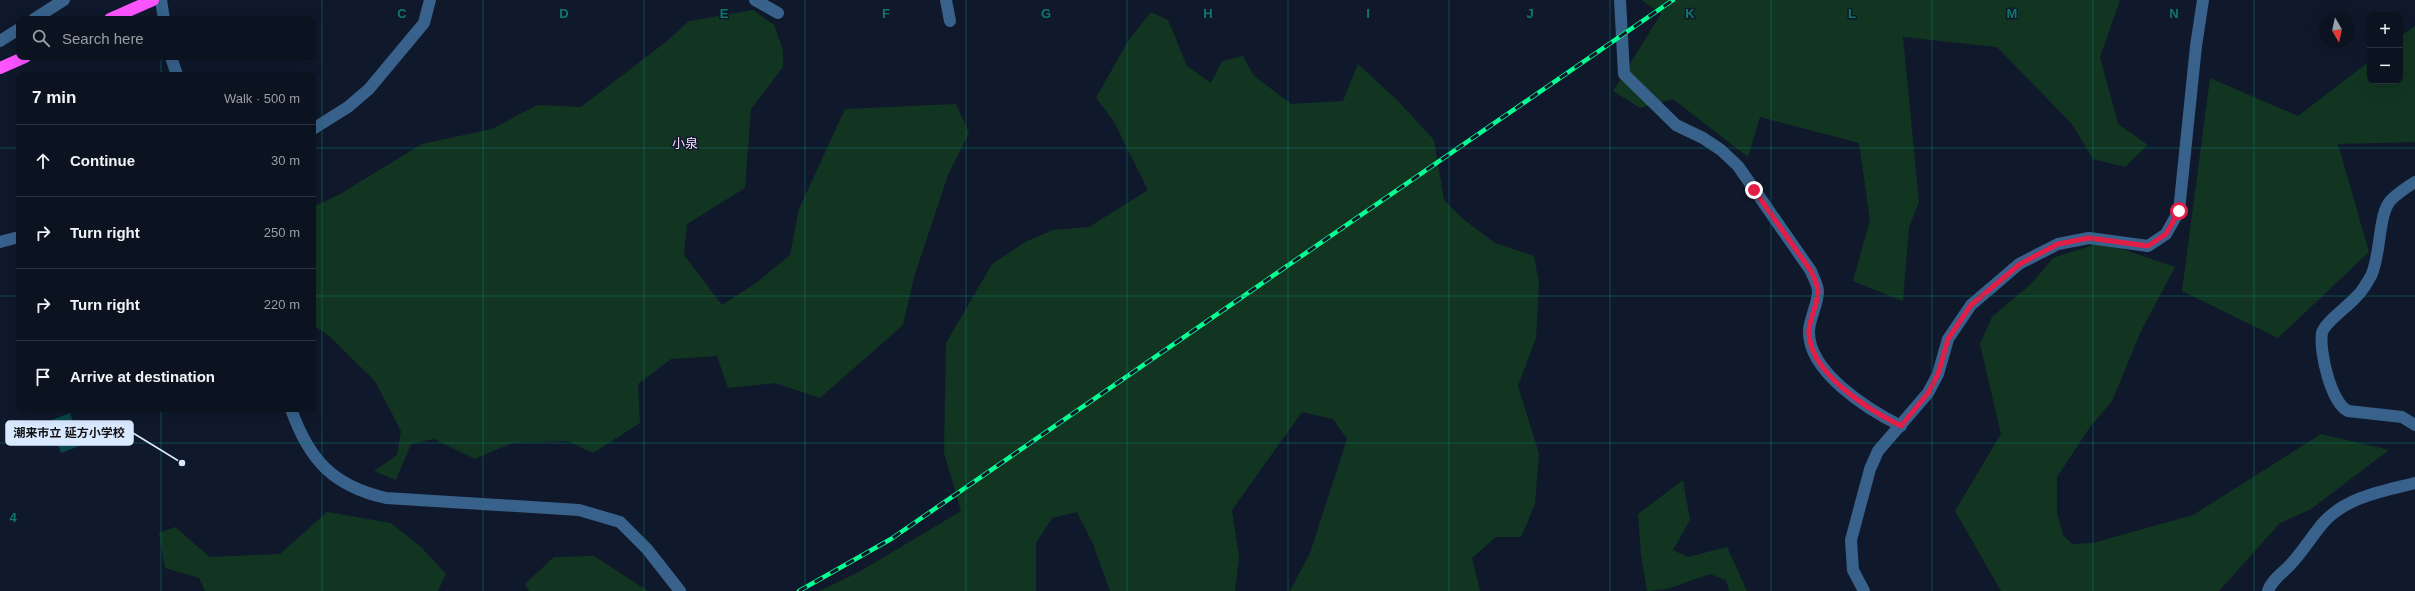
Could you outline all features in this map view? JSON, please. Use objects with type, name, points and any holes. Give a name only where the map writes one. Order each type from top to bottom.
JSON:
[{"type":"highway","points":[[117,16],[153,0]]},
{"type":"highway","points":[[0,68],[18,60]]},
{"type":"street","points":[[39,16],[64,0]]},
{"type":"street","points":[[161,0],[164,16]]},
{"type":"street","points":[[316,127],[348,107],[369,89],[424,23],[430,0]]},
{"type":"street","points":[[755,0],[778,13]]},
{"type":"street","points":[[946,0],[950,20]]},
{"type":"street","points":[[1620,0],[1624,74],[1676,125],[1703,138],[1721,150],[1738,166],[1811,271],[1818,290],[1809,330],[1812,350],[1822,365],[1863,406],[1901,426]]},
{"type":"street","points":[[1864,591],[1853,570],[1851,540],[1870,469],[1878,451],[1928,393],[1938,374],[1948,339],[1971,305],[2020,264],[2058,244],[2089,238],[2148,246],[2166,234],[2179,211],[2203,0]]},
{"type":"street","points":[[0,41],[16,31]]},
{"type":"street","points":[[173,60],[176,72]]},
{"type":"street","points":[[2415,182],[2389,201],[2382,221],[2378,256],[2371,274],[2359,295],[2327,324],[2322,331],[2321,339],[2326,371],[2335,396],[2343,409],[2348,412],[2402,417],[2415,425]]},
{"type":"street","points":[[0,242],[16,238]]},
{"type":"street","points":[[292,412],[299,432],[318,462],[331,475],[360,491],[386,498],[579,510],[620,522],[647,549],[680,591]]},
{"type":"street","points":[[2268,591],[2270,583],[2291,564],[2324,522],[2337,511],[2370,494],[2415,483]]},
{"type":"shaded area","points":[[1642,0],[2120,0],[2100,57],[2118,124],[2148,145],[2125,167],[2093,159],[2072,124],[1997,47],[1903,37],[1919,202],[1909,227],[1903,301],[1853,281],[1870,220],[1859,143],[1760,117],[1748,157],[1673,99],[1640,108],[1613,91],[1661,14]]},
{"type":"shaded area","points":[[753,10],[774,25],[783,50],[783,67],[751,109],[745,188],[687,224],[684,255],[722,305],[756,283],[790,255],[799,209],[845,109],[956,104],[969,133],[948,175],[914,277],[903,325],[820,398],[775,383],[728,388],[717,356],[671,359],[638,384],[640,423],[593,453],[567,441],[512,443],[475,459],[434,439],[411,444],[396,480],[374,471],[397,455],[401,431],[375,381],[329,336],[316,327],[316,206],[340,194],[422,144],[492,129],[537,105],[581,107],[667,41],[689,21]]},
{"type":"shaded area","points":[[1151,12],[1168,20],[1187,66],[1211,83],[1222,61],[1243,56],[1254,76],[1291,104],[1343,101],[1358,64],[1397,100],[1434,140],[1444,200],[1463,219],[1495,243],[1534,256],[1539,284],[1536,338],[1518,386],[1539,454],[1535,504],[1521,537],[1496,537],[1472,558],[1480,591],[1290,591],[1310,553],[1347,439],[1333,419],[1302,412],[1232,510],[1239,558],[1235,591],[1110,591],[1093,544],[1077,512],[1052,518],[1036,543],[1036,591],[819,591],[859,572],[961,511],[944,453],[946,343],[992,264],[1027,241],[1053,230],[1089,227],[1148,190],[1113,120],[1096,98],[1128,41]]},
{"type":"shaded area","points":[[2415,26],[2415,142],[2338,144],[2369,252],[2278,338],[2182,291],[2210,78],[2298,116],[2367,63],[2367,84],[2403,84],[2403,35]]},
{"type":"shaded area","points":[[2102,242],[2175,267],[2141,331],[2112,401],[2090,427],[2057,477],[2057,512],[2063,535],[2072,544],[2093,543],[2193,515],[2321,434],[2389,450],[2311,509],[2280,523],[2219,591],[2001,591],[1955,511],[2001,434],[1980,344],[1992,317],[2033,282],[2053,258]]},
{"type":"shaded area","points":[[70,413],[82,445],[61,453],[49,421]]},
{"type":"shaded area","points":[[1683,480],[1690,520],[1673,550],[1688,557],[1727,547],[1747,591],[1729,591],[1726,580],[1710,574],[1667,589],[1647,591],[1641,554],[1638,514]]},
{"type":"shaded area","points":[[327,512],[391,523],[421,547],[446,574],[438,591],[205,591],[199,578],[165,568],[159,533],[175,527],[210,557],[280,554]]},
{"type":"shaded area","points":[[594,556],[648,591],[529,591],[525,584],[554,557]]},
{"type":"railway","points":[[799,591],[891,539],[1673,0]]},
{"type":"place","name":"潮来市立 延方小学校","points":[[182,463]]},
{"type":"district","name":"小泉","points":[[685,143]]},
{"type":"route","points":[[1754,190],[1811,271],[1816,284],[1818,290],[1809,330],[1812,350],[1822,365],[1849,394],[1863,406],[1901,426],[1928,393],[1938,374],[1948,339],[1971,305],[2020,264],[2058,244],[2089,238],[2111,240],[2139,246],[2148,246],[2166,234],[2179,211]]}]
